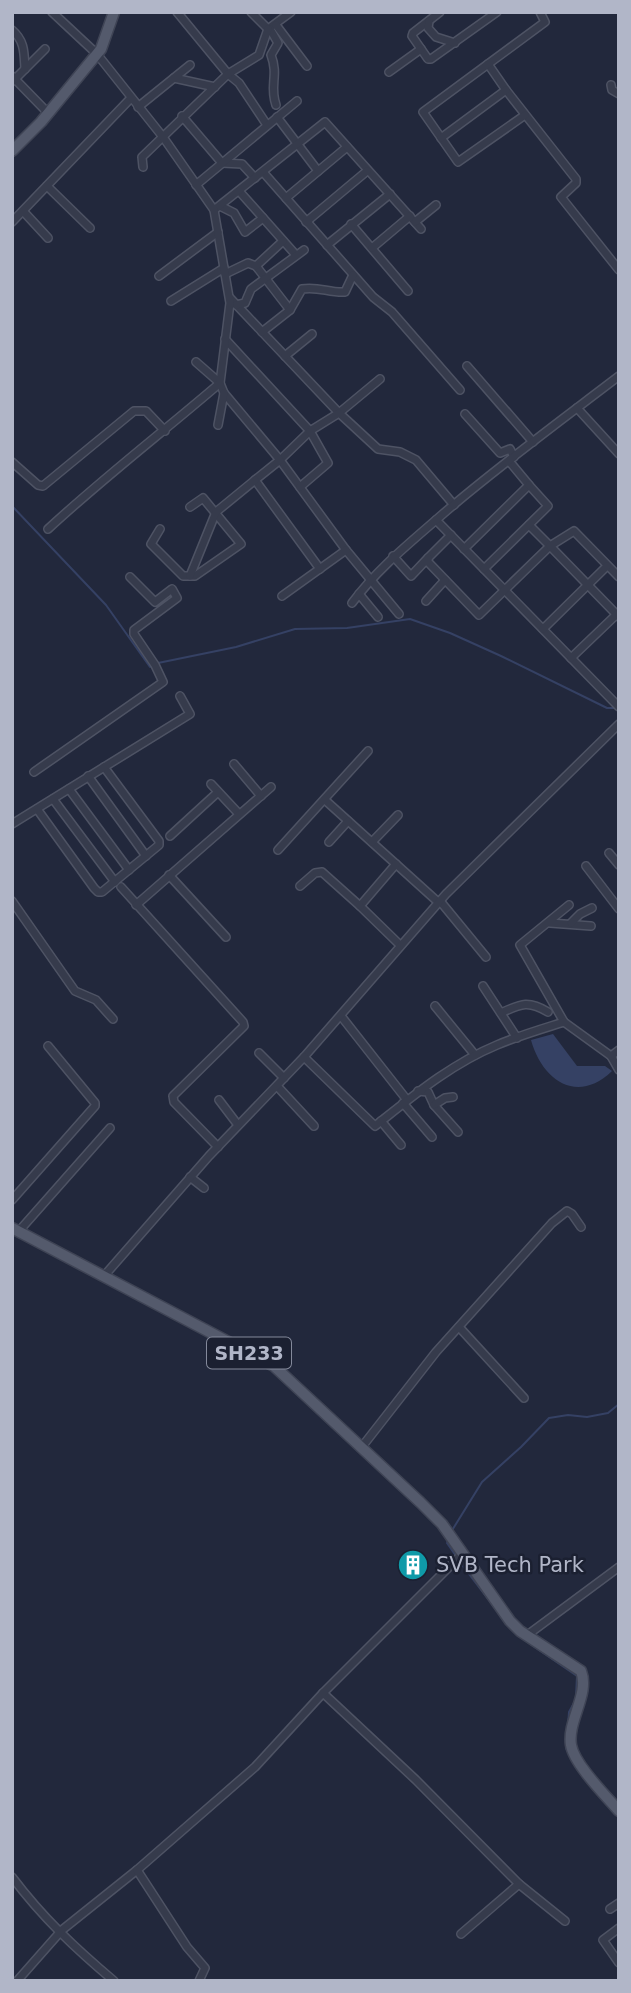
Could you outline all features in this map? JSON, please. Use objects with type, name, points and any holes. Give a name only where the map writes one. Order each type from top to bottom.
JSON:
[{"type":"main road","points":[[12,151],[97,54],[114,12]]},
{"type":"main road","name":"SH233","points":[[15,1230],[274,1366],[421,1503],[450,1536],[459,1557],[510,1621],[526,1636],[581,1671],[584,1679],[571,1748],[619,1811]]},
{"type":"street","points":[[52,12],[97,54],[163,137],[196,185],[217,208],[233,213],[245,232],[263,218]]},
{"type":"street","points":[[177,12],[228,74],[239,83],[267,125]]},
{"type":"street","points":[[251,12],[271,28],[307,66]]},
{"type":"street","points":[[440,12],[429,17],[413,33],[426,57],[431,59],[497,12]]},
{"type":"street","points":[[525,115],[458,162],[423,112],[545,22],[540,12]]},
{"type":"street","points":[[143,167],[142,157],[182,116],[228,74],[259,55],[271,28],[288,13]]},
{"type":"street","points":[[429,17],[428,28],[436,37],[456,43]]},
{"type":"street","points":[[271,28],[278,43],[271,54]]},
{"type":"street","points":[[12,30],[20,37],[24,48],[25,69]]},
{"type":"street","points":[[45,49],[13,79],[48,113]]},
{"type":"street","points":[[261,49],[271,54],[277,69],[272,93],[276,105]]},
{"type":"street","points":[[389,72],[421,49]]},
{"type":"street","points":[[488,64],[576,179],[576,183],[561,197],[619,270]]},
{"type":"street","points":[[138,107],[190,65]]},
{"type":"street","points":[[174,78],[215,87]]},
{"type":"street","points":[[611,85],[612,90],[619,94]]},
{"type":"street","points":[[441,138],[506,90]]},
{"type":"street","points":[[12,222],[131,98]]},
{"type":"street","points":[[196,185],[297,101]]},
{"type":"street","points":[[182,116],[222,163],[242,164],[255,178]]},
{"type":"street","points":[[277,117],[318,171]]},
{"type":"street","points":[[217,208],[325,122],[421,229]]},
{"type":"street","points":[[286,198],[347,147]]},
{"type":"street","points":[[306,222],[367,171]]},
{"type":"street","points":[[263,172],[373,298],[392,312],[460,390]]},
{"type":"street","points":[[47,186],[90,228]]},
{"type":"street","points":[[239,191],[296,255]]},
{"type":"street","points":[[327,246],[390,194]]},
{"type":"street","points":[[372,248],[436,205]]},
{"type":"street","points":[[48,529],[92,488],[165,431],[220,383],[229,298],[218,232],[217,208]]},
{"type":"street","points":[[23,211],[47,238]]},
{"type":"street","points":[[351,224],[408,291]]},
{"type":"street","points":[[159,275],[218,232]]},
{"type":"street","points":[[256,266],[283,241]]},
{"type":"street","points":[[236,305],[245,303],[251,289],[304,250]]},
{"type":"street","points":[[171,301],[225,271],[248,263],[256,266],[290,310]]},
{"type":"street","points":[[262,332],[290,310],[302,289],[316,286],[328,293],[345,292],[353,275]]},
{"type":"street","points":[[229,298],[339,413],[379,449],[400,452],[415,460],[454,505]]},
{"type":"street","points":[[285,356],[312,334]]},
{"type":"street","points":[[225,340],[310,431],[328,463],[300,487]]},
{"type":"street","points":[[196,362],[220,383],[224,393],[280,460],[346,551],[398,614]]},
{"type":"street","points":[[467,366],[533,442]]},
{"type":"street","points":[[352,603],[371,578],[393,556],[619,376]]},
{"type":"street","points":[[190,576],[216,512],[280,460],[310,431],[339,413],[380,379]]},
{"type":"street","points":[[218,425],[224,393]]},
{"type":"street","points":[[577,408],[619,454]]},
{"type":"street","points":[[12,462],[37,485],[43,486],[134,411],[146,411],[165,431]]},
{"type":"street","points":[[465,414],[500,453],[510,449],[512,459],[529,485],[548,505],[484,569]]},
{"type":"street","points":[[255,480],[320,569]]},
{"type":"street","points":[[464,549],[529,485]]},
{"type":"street","points":[[160,529],[151,544],[183,576],[195,576],[240,544],[203,498],[190,507]]},
{"type":"street","points":[[436,520],[618,706]]},
{"type":"street","points":[[529,525],[618,616],[571,658]]},
{"type":"street","points":[[428,558],[428,562],[479,615],[550,546],[574,531],[619,577]]},
{"type":"street","points":[[393,556],[411,576],[451,535]]},
{"type":"street","points":[[282,596],[346,551]]},
{"type":"street","points":[[543,629],[607,566]]},
{"type":"street","points":[[34,772],[163,682],[134,630],[177,598],[172,589],[155,602],[130,577]]},
{"type":"street","points":[[426,601],[445,580]]},
{"type":"street","points":[[299,584],[308,592]]},
{"type":"street","points":[[359,594],[378,617]]},
{"type":"street","points":[[12,824],[190,714],[180,696]]},
{"type":"street","points":[[104,1276],[190,1177],[341,1016],[439,902],[619,724]]},
{"type":"street","points":[[278,850],[368,751]]},
{"type":"street","points":[[234,764],[261,796]]},
{"type":"street","points":[[37,809],[98,892],[118,885],[129,870],[157,848],[159,841],[104,767]]},
{"type":"street","points":[[88,776],[146,856]]},
{"type":"street","points":[[211,784],[239,814]]},
{"type":"street","points":[[136,905],[271,787]]},
{"type":"street","points":[[69,789],[129,870]]},
{"type":"street","points":[[170,836],[218,792]]},
{"type":"street","points":[[53,799],[118,885],[243,1022],[242,1029],[173,1096],[174,1102],[218,1147]]},
{"type":"street","points":[[325,800],[439,902],[486,957]]},
{"type":"street","points":[[372,842],[398,815]]},
{"type":"street","points":[[330,842],[348,821]]},
{"type":"street","points":[[609,853],[619,865]]},
{"type":"street","points":[[360,906],[396,864]]},
{"type":"street","points":[[586,866],[619,909]]},
{"type":"street","points":[[300,887],[315,873],[321,872],[400,945]]},
{"type":"street","points":[[169,875],[226,937]]},
{"type":"street","points":[[12,901],[75,991],[96,1000],[113,1019]]},
{"type":"street","points":[[569,905],[520,945],[564,1022],[611,1056],[619,1070]]},
{"type":"street","points":[[571,923],[592,908]]},
{"type":"street","points":[[550,923],[591,926]]},
{"type":"street","points":[[483,986],[517,1038]]},
{"type":"street","points":[[501,1013],[523,1003],[539,1006],[548,1012]]},
{"type":"street","points":[[435,1006],[475,1055]]},
{"type":"street","points":[[341,1016],[432,1137]]},
{"type":"street","points":[[304,1057],[374,1126],[417,1091],[475,1055],[564,1022]]},
{"type":"street","points":[[12,1200],[95,1103],[48,1046]]},
{"type":"street","points":[[611,1056],[619,1050]]},
{"type":"street","points":[[259,1053],[284,1078]]},
{"type":"street","points":[[277,1086],[314,1126]]},
{"type":"street","points":[[417,1091],[428,1092],[434,1105],[458,1132]]},
{"type":"street","points":[[434,1105],[445,1098],[453,1097]]},
{"type":"street","points":[[219,1100],[238,1125]]},
{"type":"street","points":[[381,1121],[401,1145]]},
{"type":"street","points":[[15,1230],[110,1128]]},
{"type":"street","points":[[190,1177],[204,1188]]},
{"type":"street","points":[[361,1448],[436,1352],[564,1212],[572,1214],[581,1227]]},
{"type":"street","points":[[459,1327],[524,1398]]},
{"type":"street","points":[[17,1981],[59,1933],[137,1870],[255,1767],[323,1693],[459,1557]]},
{"type":"street","points":[[526,1636],[619,1567]]},
{"type":"street","points":[[323,1693],[416,1780],[519,1884],[565,1921]]},
{"type":"street","points":[[137,1870],[187,1947],[205,1968],[199,1981]]},
{"type":"street","points":[[12,1877],[59,1933],[114,1981]]},
{"type":"street","points":[[461,1934],[519,1884]]},
{"type":"street","points":[[610,1909],[619,1903]]},
{"type":"street","points":[[618,1962],[603,1940],[619,1928]]},
{"type":"water","points":[[553,1034],[577,1066],[605,1066],[612,1071],[599,1081],[586,1086],[574,1087],[562,1083],[543,1066],[531,1040]]},
{"type":"waterway","points":[[12,506],[106,605],[150,667],[153,665]]},
{"type":"waterway","points":[[158,663],[236,647],[295,629],[347,628],[410,619],[450,633],[607,708],[614,708]]},
{"type":"waterway","points":[[451,1532],[482,1482],[549,1418],[568,1415],[587,1417],[608,1413],[619,1404]]},
{"type":"waterway","points":[[448,1540],[447,1543],[456,1556]]},
{"type":"waterway","points":[[459,1561],[498,1612]]},
{"type":"waterway","points":[[517,1635],[577,1676],[576,1696]]},
{"type":"waterway","points":[[568,1725],[569,1712],[575,1701]]},
{"type":"waterway","points":[[566,1741],[566,1748],[573,1762]]},
{"type":"place","name":"SVB Tech Park","points":[[413,1565]]}]
